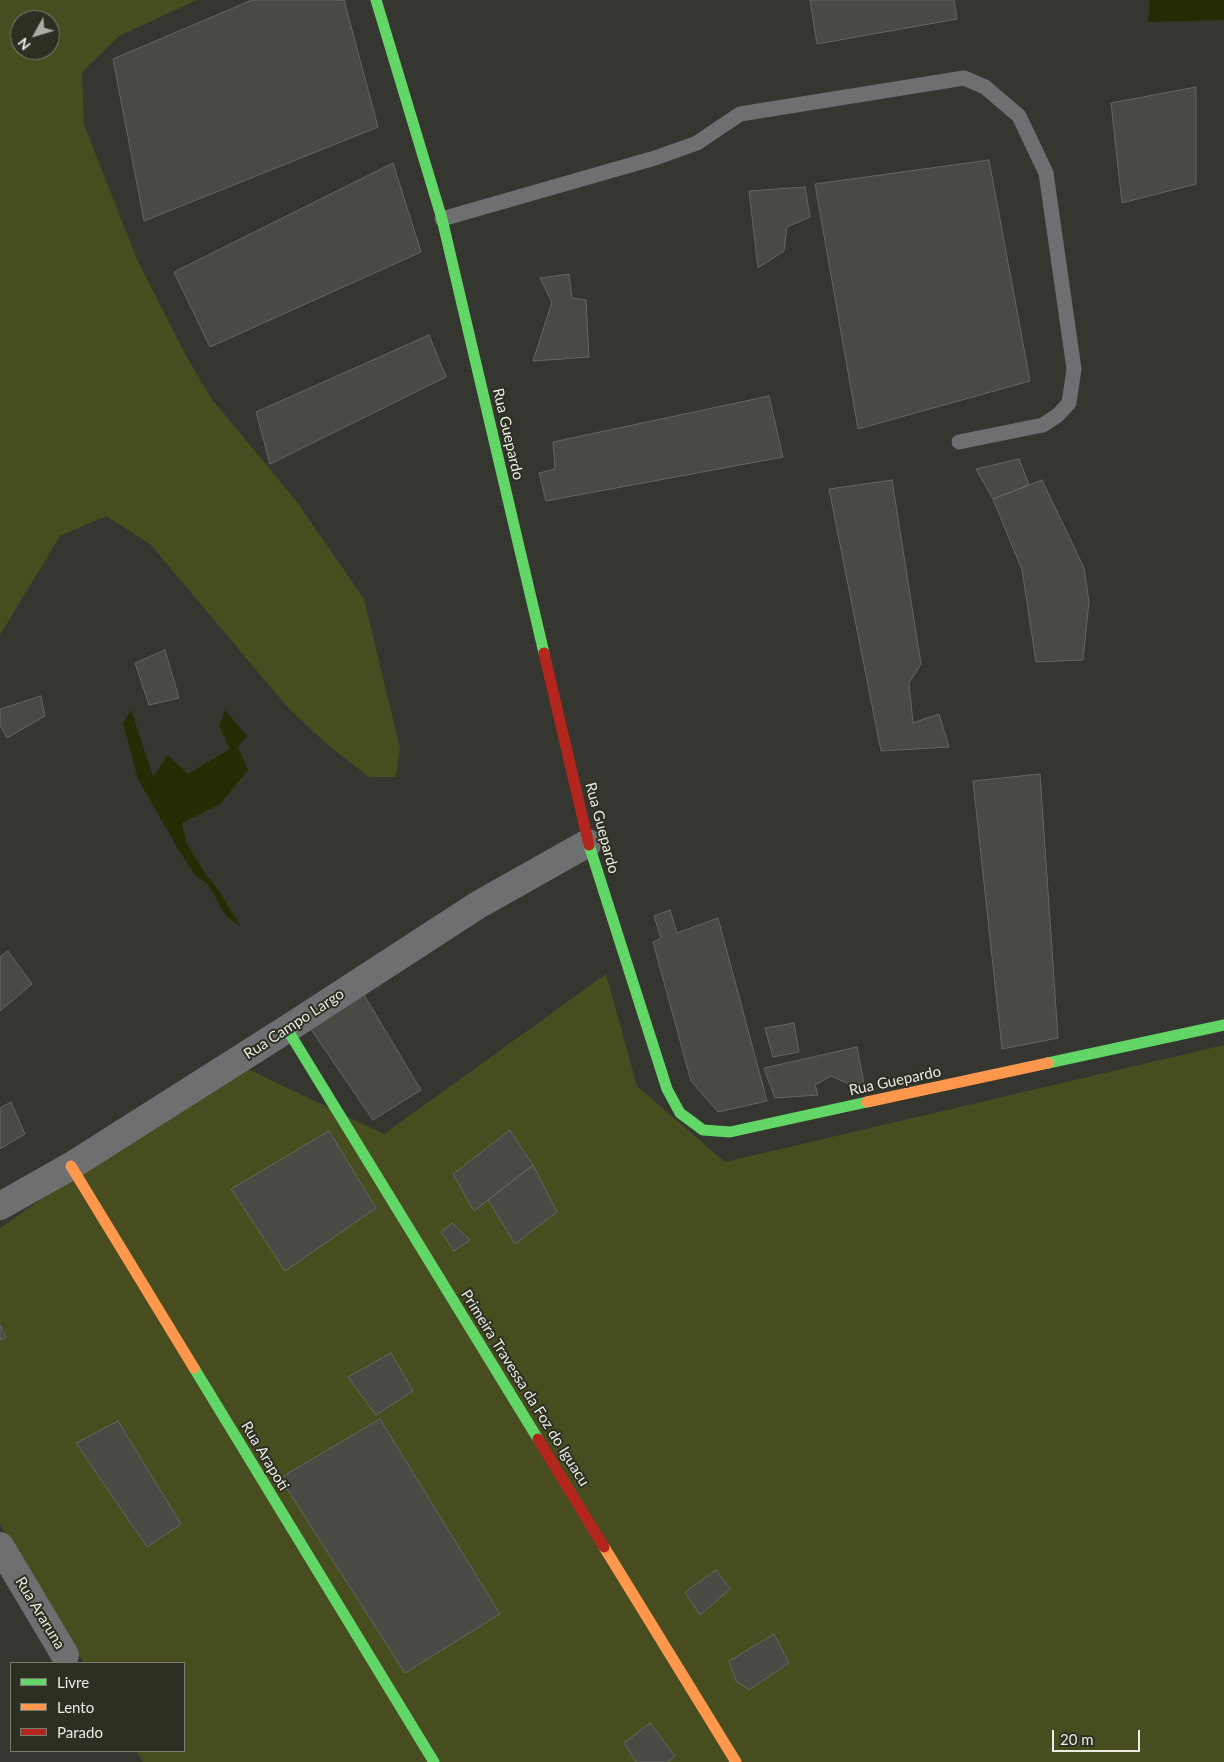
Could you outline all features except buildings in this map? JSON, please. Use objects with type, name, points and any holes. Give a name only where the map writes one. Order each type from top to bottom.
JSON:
[{"type":"street","name":"Rua Guepardo","points":[[376,0],[442,219],[588,843],[667,1089],[680,1113],[703,1130],[730,1132],[1224,1025]]},
{"type":"street","name":"Rua Campo Largo","points":[[0,1206],[71,1166],[287,1030],[478,905],[588,843]]},
{"type":"street","name":"Primeira Travessa da Foz do Iguacu","points":[[287,1030],[736,1762]]},
{"type":"street","name":"Rua Arapoti","points":[[71,1166],[434,1762]]},
{"type":"street","name":"Rua Araruna","points":[[0,1546],[65,1655]]},
{"type":"lane","points":[[442,219],[655,158],[697,143],[740,114],[964,78],[985,87],[1019,116],[1046,173],[1074,368],[1069,403],[1058,415],[1043,425],[958,442]]},
{"type":"shaded area","points":[[0,0],[197,0],[119,36],[82,72],[84,125],[137,259],[185,354],[211,398],[297,502],[364,599],[400,748],[396,777],[369,777],[329,746],[290,710],[150,544],[106,516],[60,536],[0,635]]},
{"type":"shaded area","points":[[1150,0],[1224,0],[1224,20],[1148,22]]},
{"type":"shaded area","points":[[131,710],[153,777],[168,755],[188,774],[230,749],[219,726],[225,710],[247,736],[238,747],[248,770],[220,804],[182,823],[186,842],[241,927],[226,916],[208,884],[196,876],[178,849],[138,779],[123,723]]},
{"type":"shaded area","points":[[606,974],[637,1086],[725,1162],[1224,1045],[1224,1762],[143,1762],[137,1752],[185,1752],[185,1662],[83,1662],[0,1524],[0,1228],[235,1063],[384,1134]]},
{"type":"traffic: fast","points":[[376,0],[442,219],[544,653]]},
{"type":"traffic: fast","points":[[589,845],[667,1089],[680,1113],[703,1130],[730,1132],[867,1102]]},
{"type":"traffic: fast","points":[[1048,1063],[1224,1025]]},
{"type":"traffic: fast","points":[[287,1029],[538,1439]]},
{"type":"traffic: fast","points":[[194,1368],[434,1762]]},
{"type":"traffic: slow","points":[[867,1102],[1048,1063]]},
{"type":"traffic: slow","points":[[71,1166],[194,1368]]},
{"type":"traffic: slow","points":[[604,1547],[736,1762]]},
{"type":"traffic: jam","points":[[544,653],[589,845]]},
{"type":"traffic: jam","points":[[538,1439],[604,1547]]}]
